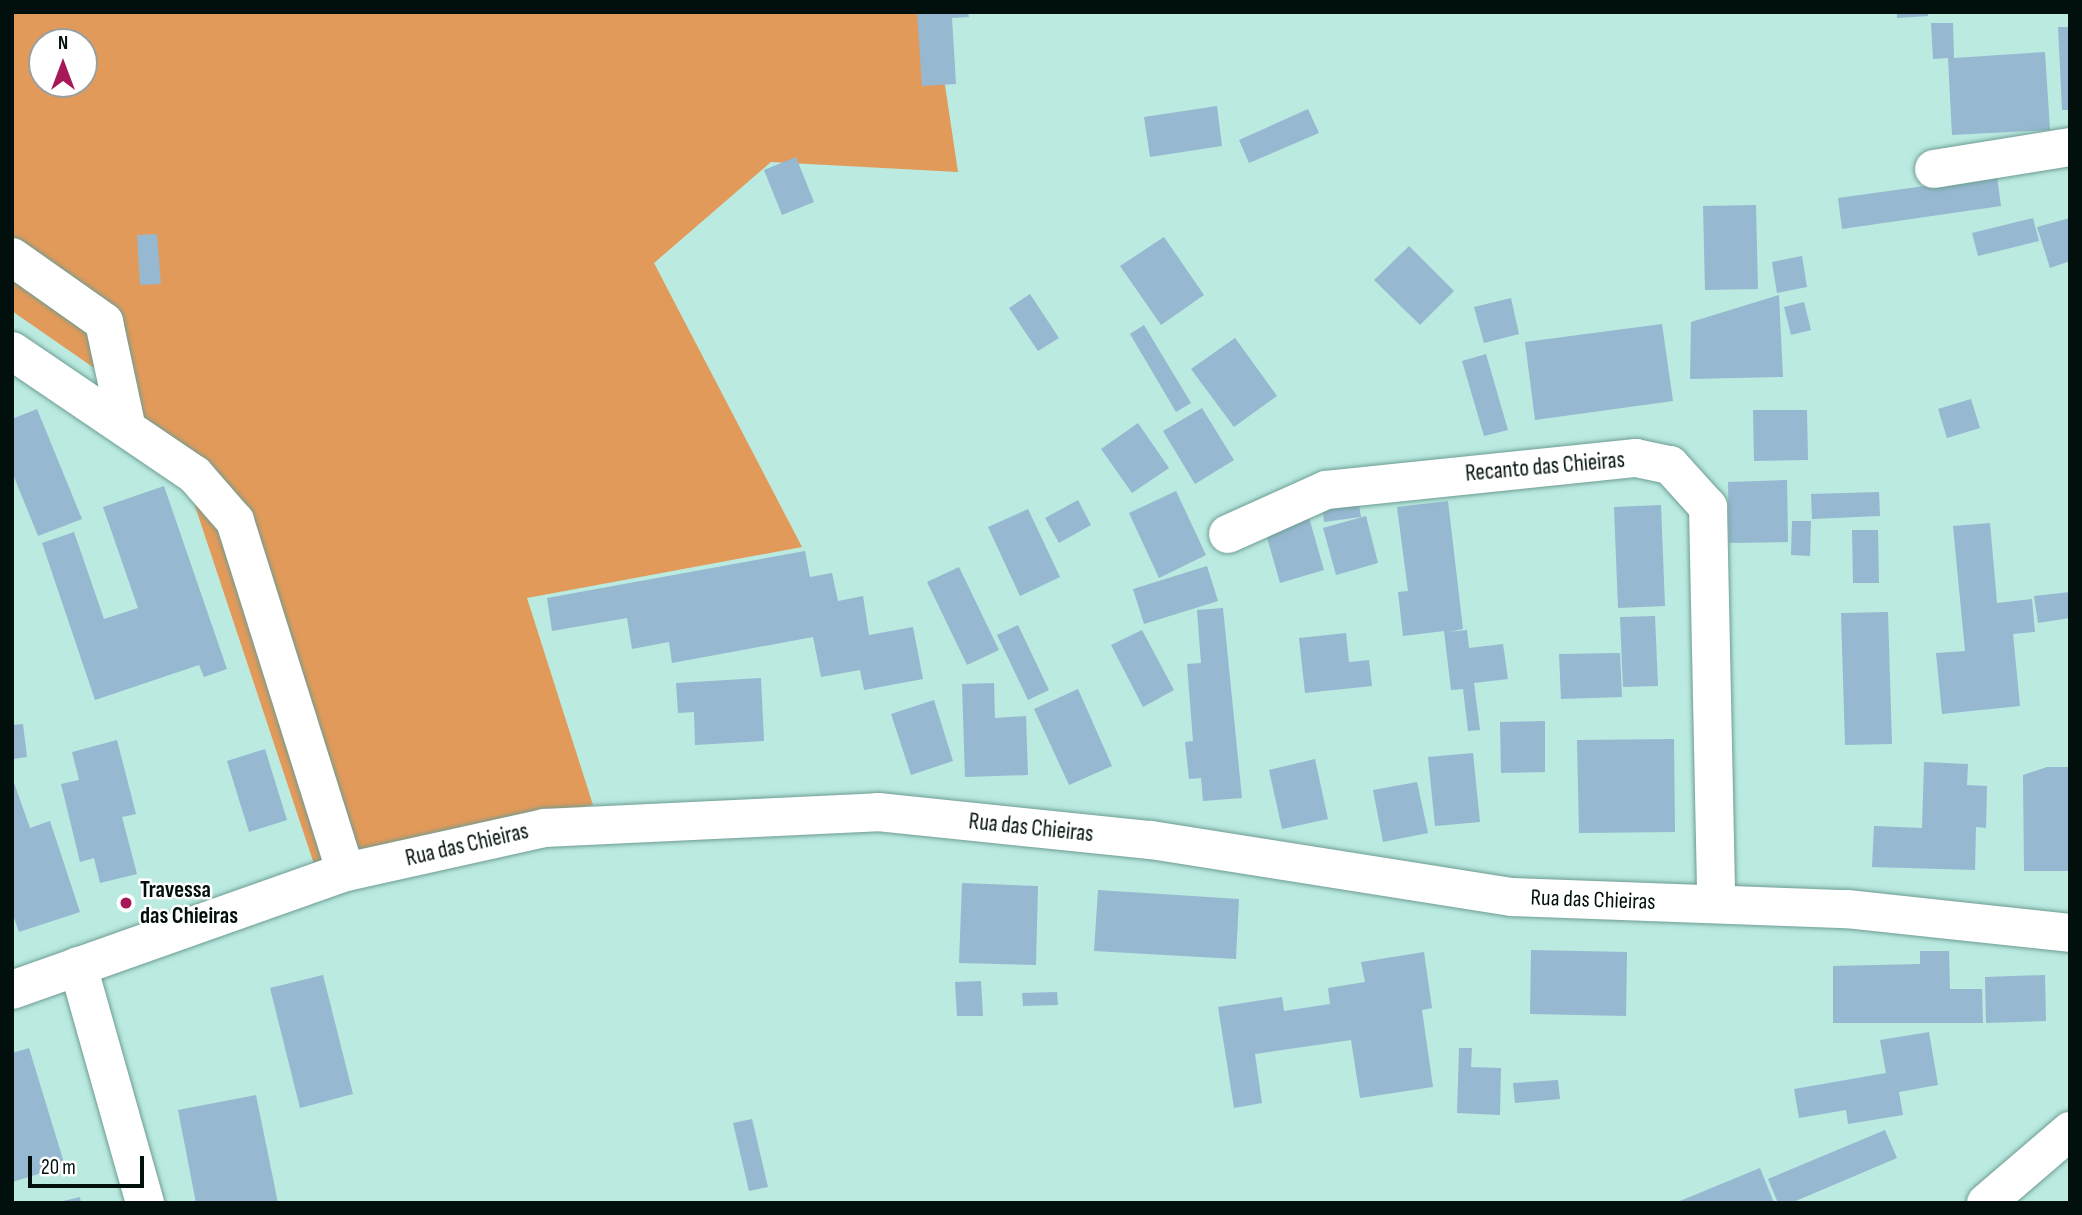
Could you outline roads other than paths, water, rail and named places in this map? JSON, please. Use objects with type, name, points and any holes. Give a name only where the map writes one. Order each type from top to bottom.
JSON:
[{"type":"street","points":[[1934,169],[2070,147]]},
{"type":"street","points":[[12,257],[104,322],[127,429]]},
{"type":"street","points":[[12,351],[195,475],[235,521],[346,872]]},
{"type":"street","name":"Recanto das Chieiras","points":[[1228,534],[1326,489],[1636,458],[1670,465],[1708,507],[1716,904]]},
{"type":"street","name":"Rua das Chieiras","points":[[12,990],[346,872],[544,828],[878,812],[1151,840],[1511,897],[1847,909],[2070,933]]},
{"type":"street","points":[[78,966],[145,1203]]},
{"type":"street","points":[[1986,1203],[2070,1131]]},
{"type":"place","name":"Travessa das Chieiras","points":[[126,903]]}]
